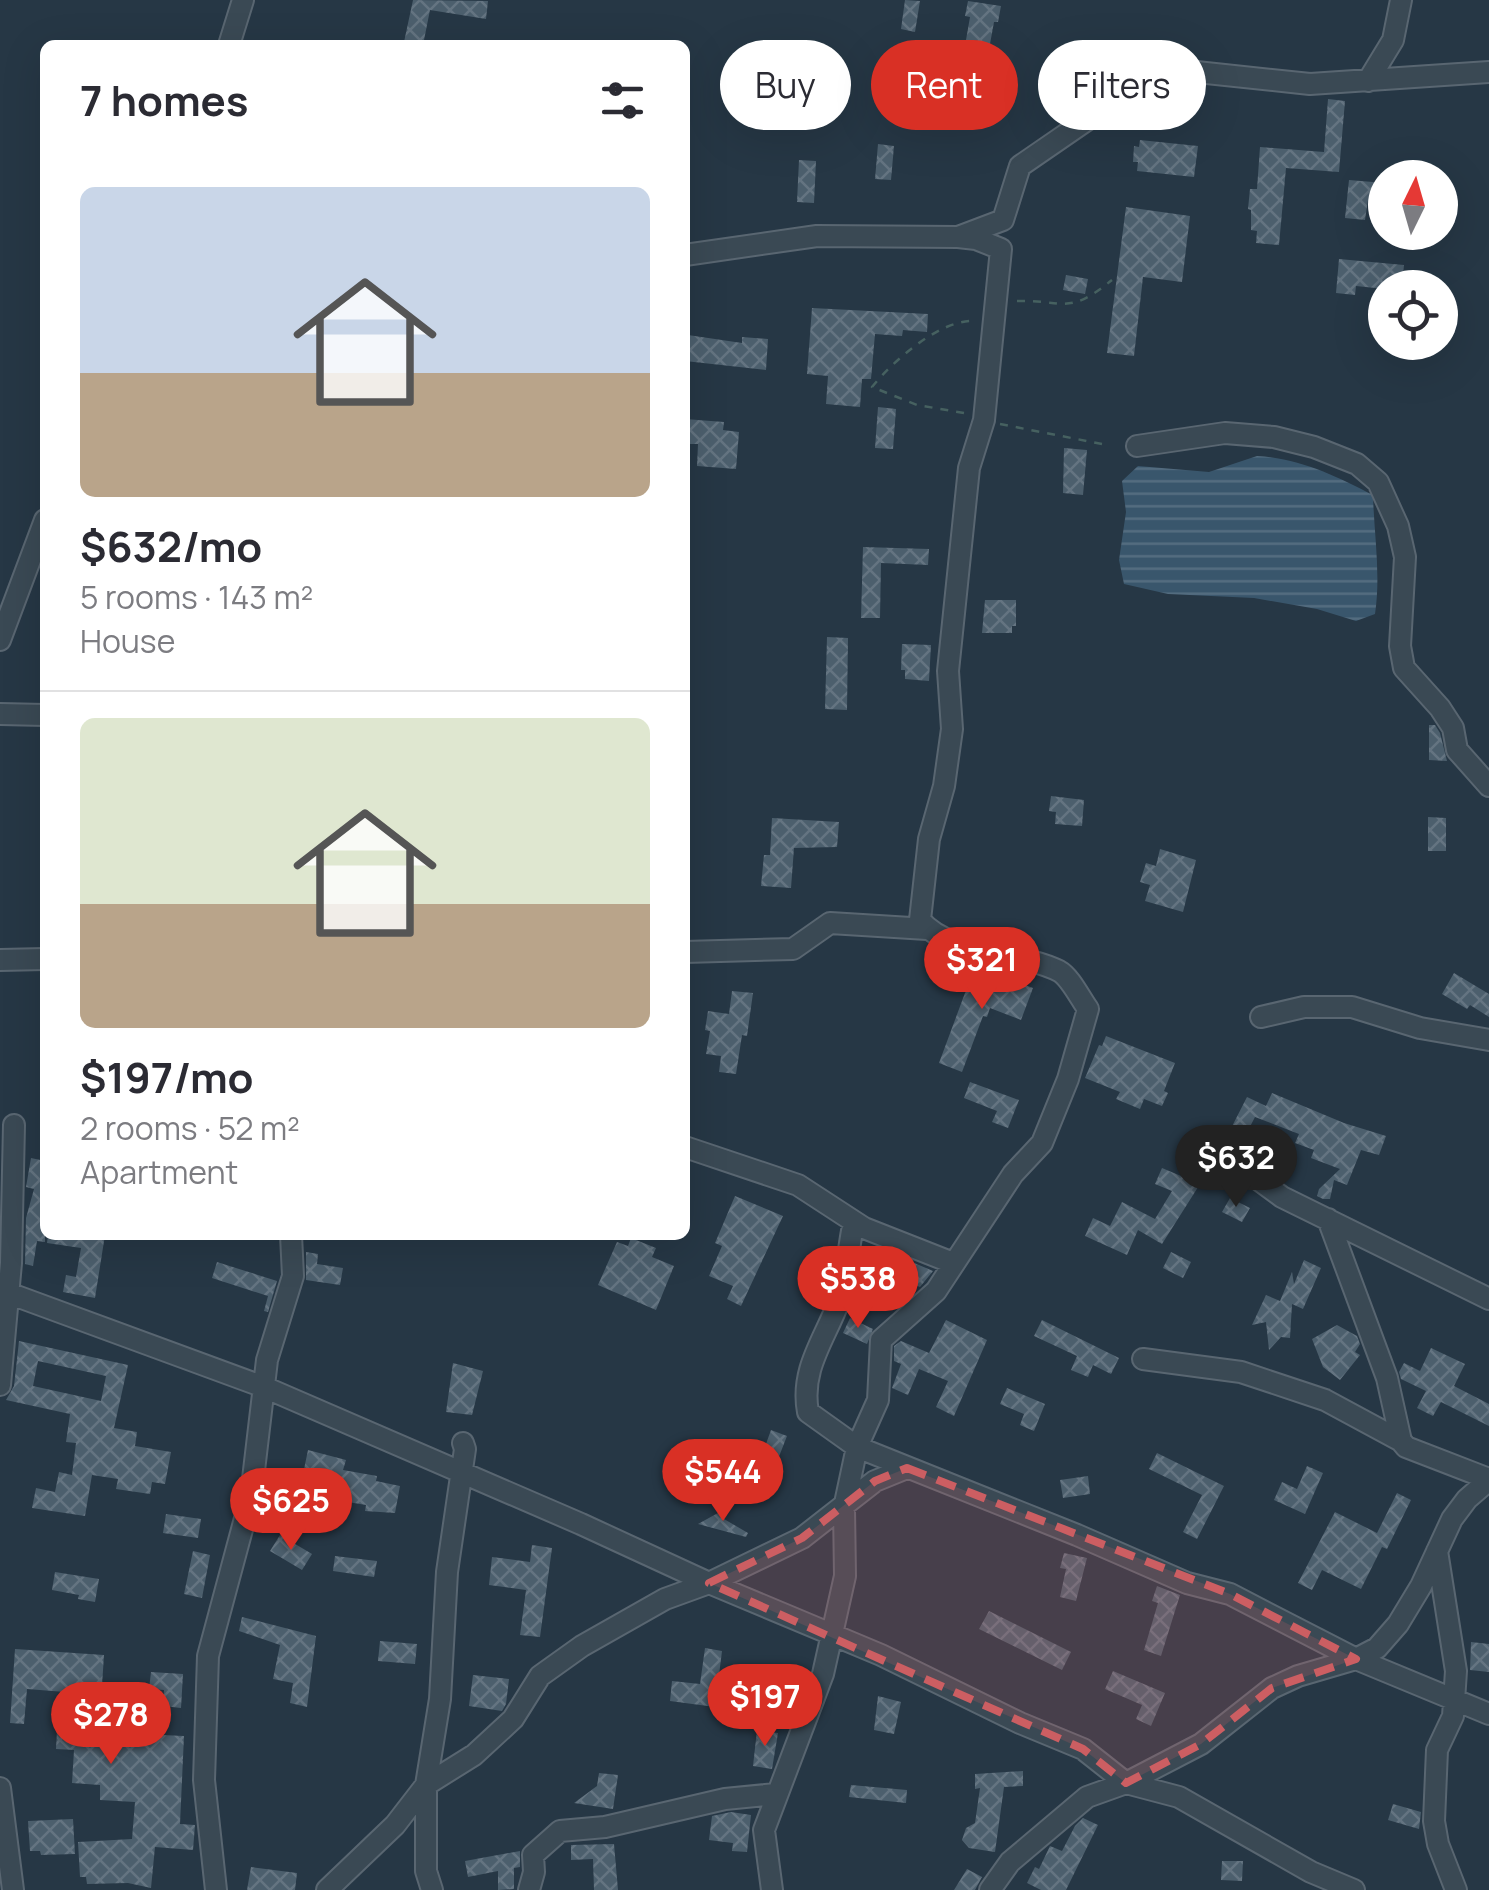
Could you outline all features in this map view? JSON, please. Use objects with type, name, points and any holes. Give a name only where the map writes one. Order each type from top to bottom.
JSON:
[{"type":"street","points":[[230,40],[242,0]]},
{"type":"street","points":[[1368,81],[1393,40],[1401,0]]},
{"type":"street","points":[[772,1890],[764,1830],[824,1674],[845,1576],[844,1508],[857,1448],[878,1400],[882,1340],[936,1291],[1013,1174],[1042,1143],[1068,1079],[1088,1008],[1062,972],[951,940],[920,920],[922,880],[944,786],[952,729],[948,672],[970,468],[984,420],[1003,220],[1020,166],[1145,80],[1178,70],[1310,84],[1489,72]]},
{"type":"street","points":[[958,237],[1003,220]]},
{"type":"street","points":[[690,254],[817,236],[958,237],[1001,248]]},
{"type":"street","points":[[1137,446],[1225,432],[1274,438],[1314,447],[1358,464],[1378,482],[1398,526],[1405,557],[1400,646],[1404,668],[1440,708],[1454,728],[1457,750],[1489,786]]},
{"type":"street","points":[[0,640],[40,533]]},
{"type":"street","points":[[0,714],[40,715]]},
{"type":"street","points":[[690,952],[794,950],[830,923],[927,928]]},
{"type":"street","points":[[0,960],[40,959]]},
{"type":"street","points":[[1261,1016],[1304,1007],[1352,1008],[1420,1028],[1489,1040]]},
{"type":"street","points":[[0,1385],[14,1125]]},
{"type":"street","points":[[690,1148],[798,1185],[864,1228],[953,1263]]},
{"type":"street","points":[[1225,1155],[1282,1197],[1489,1299]]},
{"type":"street","points":[[990,1890],[1010,1862],[1087,1797],[1126,1783],[1201,1744],[1272,1688],[1377,1648],[1398,1624],[1459,1509],[1489,1480],[1406,1447],[1402,1441],[1387,1378],[1328,1219]]},
{"type":"street","points":[[852,1231],[839,1300],[814,1351],[805,1395],[808,1412],[857,1448],[1077,1534],[1187,1583],[1230,1594],[1356,1659],[1489,1714]]},
{"type":"street","points":[[216,1890],[204,1780],[208,1656],[251,1496],[267,1360],[294,1276],[292,1240]]},
{"type":"street","points":[[4,1290],[264,1387],[832,1634],[1083,1749],[1126,1783],[1179,1796],[1311,1872],[1354,1890]]},
{"type":"street","points":[[1143,1359],[1241,1372],[1325,1400],[1402,1441]]},
{"type":"street","points":[[432,1890],[426,1871],[426,1785],[440,1699],[447,1572],[465,1449],[462,1442]]},
{"type":"street","points":[[327,1890],[394,1824],[426,1785],[474,1755],[513,1719],[540,1676],[665,1598],[710,1583],[802,1538],[875,1481],[907,1468]]},
{"type":"street","points":[[1438,1551],[1456,1671],[1453,1716],[1437,1750],[1434,1821],[1438,1844],[1456,1890]]},
{"type":"street","points":[[0,1788],[13,1890]]},
{"type":"street","points":[[529,1890],[534,1855],[560,1831],[605,1827],[725,1799],[776,1794]]},
{"type":"path","points":[[996,303],[1023,301],[1062,306],[1086,300],[1112,280]]},
{"type":"path","points":[[993,328],[962,320],[893,361],[872,387],[918,406],[957,410],[984,420],[1102,444]]},
{"type":"highlighted area","points":[[907,1468],[1230,1594],[1356,1659],[1272,1688],[1201,1744],[1126,1783],[1083,1749],[709,1583],[802,1538],[875,1481]]},
{"type":"water","points":[[1257,456],[1303,464],[1373,495],[1375,614],[1356,621],[1317,609],[1254,598],[1168,594],[1124,584],[1119,560],[1126,512],[1122,481],[1138,466],[1209,472]]},
{"type":"building","points":[[413,0],[488,1],[486,19],[430,10],[424,40],[404,40]]},
{"type":"building","points":[[905,0],[920,1],[915,32],[901,29]]},
{"type":"building","points":[[968,1],[1001,6],[991,40],[966,40],[970,17],[965,16]]},
{"type":"building","points":[[1328,99],[1345,101],[1339,172],[1286,168],[1279,245],[1256,243],[1257,231],[1251,230],[1248,209],[1250,189],[1257,189],[1260,147],[1324,152]]},
{"type":"building","points":[[1140,140],[1198,146],[1194,177],[1137,171],[1134,146],[1139,147]]},
{"type":"building","points":[[878,144],[894,146],[891,180],[875,179]]},
{"type":"building","points":[[799,160],[816,161],[814,203],[797,202]]},
{"type":"building","points":[[1349,180],[1368,182],[1365,220],[1345,218]]},
{"type":"building","points":[[1126,207],[1190,216],[1182,282],[1143,277],[1134,356],[1107,353]]},
{"type":"building","points":[[1339,259],[1404,265],[1404,270],[1368,270],[1368,287],[1356,286],[1355,295],[1336,293]]},
{"type":"building","points":[[1066,275],[1088,279],[1085,294],[1063,290]]},
{"type":"building","points":[[812,308],[928,314],[927,332],[903,330],[902,336],[875,334],[871,379],[862,379],[860,407],[826,404],[828,376],[807,374]]},
{"type":"building","points":[[690,335],[742,343],[742,337],[768,339],[766,370],[690,362]]},
{"type":"building","points":[[878,407],[896,409],[893,449],[875,448]]},
{"type":"building","points":[[690,419],[724,422],[723,430],[739,432],[736,469],[697,466],[698,444],[690,444]]},
{"type":"building","points":[[1064,448],[1087,450],[1083,495],[1063,493]]},
{"type":"building","points":[[863,547],[929,549],[928,565],[881,563],[880,618],[861,618]]},
{"type":"building","points":[[985,600],[1016,600],[1016,626],[1012,626],[1012,633],[982,633]]},
{"type":"building","points":[[827,637],[848,638],[847,710],[825,709]]},
{"type":"building","points":[[902,644],[931,645],[929,681],[905,679],[905,670],[901,670]]},
{"type":"building","points":[[1429,725],[1435,725],[1440,733],[1447,761],[1429,760]]},
{"type":"building","points":[[1051,796],[1084,800],[1082,826],[1055,824],[1056,812],[1049,811]]},
{"type":"building","points":[[1428,817],[1446,818],[1446,851],[1428,851]]},
{"type":"building","points":[[772,818],[839,822],[837,847],[794,848],[791,888],[761,886],[764,855],[770,855]]},
{"type":"building","points":[[1160,849],[1196,860],[1183,912],[1145,901],[1150,885],[1140,882],[1146,863],[1156,866]]},
{"type":"building","points":[[975,966],[1033,988],[1021,1020],[990,1008],[987,1017],[983,1016],[962,1072],[939,1063]]},
{"type":"building","points":[[1454,973],[1489,994],[1489,1017],[1442,994]]},
{"type":"building","points":[[732,991],[753,993],[736,1074],[719,1072],[721,1056],[706,1054],[708,1011],[729,1014]]},
{"type":"building","points":[[1106,1036],[1175,1063],[1162,1106],[1144,1099],[1140,1109],[1116,1099],[1120,1092],[1085,1078]]},
{"type":"building","points":[[970,1082],[1019,1100],[1008,1128],[992,1122],[997,1111],[964,1098]]},
{"type":"building","points":[[1272,1093],[1386,1136],[1379,1155],[1361,1150],[1347,1185],[1334,1180],[1330,1199],[1323,1199],[1317,1196],[1319,1189],[1340,1169],[1311,1158],[1314,1150],[1295,1143],[1299,1134],[1255,1117],[1239,1148],[1224,1142],[1247,1097],[1266,1106]]},
{"type":"building","points":[[31,1158],[40,1160],[40,1240],[45,1242],[37,1241],[33,1266],[25,1264],[26,1218],[34,1189],[26,1187]]},
{"type":"building","points":[[1162,1168],[1200,1184],[1162,1244],[1138,1230],[1127,1255],[1085,1236],[1093,1218],[1110,1226],[1122,1202],[1155,1219],[1172,1191],[1155,1184]]},
{"type":"building","points":[[735,1196],[783,1216],[741,1306],[727,1299],[733,1286],[709,1276],[722,1246],[715,1243]]},
{"type":"building","points":[[1230,1198],[1250,1208],[1242,1222],[1222,1212]]},
{"type":"building","points":[[104,1240],[95,1298],[63,1292],[66,1275],[76,1277],[81,1248],[47,1243]]},
{"type":"building","points":[[630,1240],[636,1240],[656,1248],[652,1257],[674,1266],[656,1310],[598,1285],[617,1242],[628,1246]]},
{"type":"building","points":[[306,1252],[318,1254],[317,1264],[343,1268],[340,1285],[306,1280]]},
{"type":"building","points":[[1171,1252],[1191,1262],[1183,1278],[1163,1268]]},
{"type":"building","points":[[905,1259],[933,1271],[920,1287],[897,1278]]},
{"type":"building","points":[[1304,1260],[1321,1268],[1303,1309],[1292,1304],[1290,1338],[1281,1337],[1269,1350],[1266,1322],[1252,1325],[1266,1295],[1280,1301],[1292,1272],[1294,1284]]},
{"type":"building","points":[[217,1262],[277,1281],[268,1312],[264,1311],[268,1296],[212,1278]]},
{"type":"building","points":[[850,1318],[873,1329],[867,1344],[843,1333]]},
{"type":"building","points":[[946,1320],[987,1340],[954,1416],[936,1407],[948,1381],[919,1369],[908,1395],[892,1388],[901,1364],[894,1361],[894,1346],[901,1341],[929,1353]]},
{"type":"building","points":[[1042,1320],[1119,1358],[1111,1374],[1093,1365],[1088,1377],[1071,1370],[1077,1356],[1034,1336]]},
{"type":"building","points":[[1337,1325],[1357,1336],[1360,1344],[1355,1352],[1360,1355],[1340,1380],[1323,1367],[1312,1339]]},
{"type":"building","points":[[19,1341],[128,1365],[114,1428],[137,1432],[135,1446],[171,1452],[165,1484],[152,1482],[150,1494],[116,1489],[118,1479],[92,1475],[85,1516],[32,1508],[36,1488],[55,1492],[59,1472],[72,1475],[76,1443],[66,1442],[70,1414],[6,1400],[14,1386]],"holes":[[[38,1361],[106,1376],[101,1401],[33,1386]]]},
{"type":"building","points":[[1431,1348],[1465,1364],[1454,1386],[1489,1404],[1489,1426],[1441,1402],[1433,1416],[1417,1408],[1426,1391],[1401,1379],[1399,1372],[1404,1363],[1420,1371]]},
{"type":"building","points":[[453,1363],[483,1371],[472,1415],[446,1412]]},
{"type":"building","points":[[1007,1388],[1045,1404],[1034,1431],[1020,1425],[1024,1414],[1000,1404]]},
{"type":"building","points":[[771,1430],[787,1436],[773,1472],[779,1474],[769,1499],[737,1487],[746,1462],[758,1466]]},
{"type":"building","points":[[308,1450],[346,1460],[343,1470],[377,1476],[376,1481],[400,1486],[395,1513],[365,1511],[366,1505],[342,1501],[343,1492],[319,1486],[321,1478],[303,1474]]},
{"type":"building","points":[[1157,1453],[1224,1486],[1197,1539],[1183,1532],[1202,1495],[1149,1469]]},
{"type":"building","points":[[1307,1466],[1323,1473],[1305,1514],[1274,1500],[1282,1482],[1297,1489]]},
{"type":"building","points":[[1088,1476],[1090,1494],[1063,1498],[1060,1480]]},
{"type":"building","points":[[1397,1493],[1411,1500],[1387,1549],[1382,1547],[1361,1589],[1322,1570],[1312,1590],[1298,1583],[1335,1512],[1377,1533]]},
{"type":"building","points":[[727,1508],[724,1519],[748,1533],[746,1537],[698,1524]]},
{"type":"building","points":[[166,1514],[201,1519],[198,1538],[163,1533]]},
{"type":"building","points":[[280,1535],[312,1554],[302,1570],[270,1551]]},
{"type":"building","points":[[532,1545],[552,1548],[540,1637],[520,1635],[526,1590],[489,1585],[492,1557],[530,1562]]},
{"type":"building","points":[[193,1551],[210,1555],[202,1598],[184,1594]]},
{"type":"building","points":[[1064,1553],[1087,1558],[1076,1601],[1060,1597],[1066,1569],[1060,1568]]},
{"type":"building","points":[[335,1556],[377,1561],[374,1577],[333,1571]]},
{"type":"building","points":[[55,1572],[99,1579],[95,1602],[52,1590]]},
{"type":"building","points":[[1157,1586],[1180,1595],[1161,1656],[1144,1650],[1158,1603],[1152,1601]]},
{"type":"building","points":[[989,1611],[1071,1652],[1062,1670],[979,1629]]},
{"type":"building","points":[[242,1617],[316,1636],[307,1707],[290,1703],[293,1683],[273,1679],[280,1645],[239,1631]]},
{"type":"building","points":[[380,1641],[417,1644],[415,1664],[378,1661]]},
{"type":"building","points":[[1471,1642],[1489,1644],[1489,1672],[1470,1670]]},
{"type":"building","points":[[705,1648],[722,1651],[715,1707],[670,1701],[672,1681],[700,1684]]},
{"type":"building","points":[[15,1649],[104,1655],[99,1732],[184,1736],[180,1824],[195,1825],[193,1850],[155,1847],[151,1888],[128,1883],[87,1884],[86,1877],[80,1877],[78,1842],[132,1839],[135,1802],[100,1800],[100,1785],[72,1783],[74,1750],[56,1749],[57,1730],[75,1731],[78,1693],[27,1689],[24,1724],[10,1723]]},
{"type":"building","points":[[1113,1671],[1165,1693],[1151,1726],[1136,1719],[1142,1705],[1105,1689]]},
{"type":"building","points":[[151,1672],[183,1674],[181,1708],[163,1706],[164,1690],[149,1689]]},
{"type":"building","points":[[473,1675],[509,1679],[502,1711],[469,1706]]},
{"type":"building","points":[[878,1696],[901,1702],[894,1734],[874,1730]]},
{"type":"building","points":[[757,1730],[778,1733],[772,1769],[753,1766]]},
{"type":"building","points":[[1023,1771],[1023,1786],[1004,1787],[995,1852],[969,1848],[962,1840],[966,1828],[975,1823],[980,1788],[975,1789],[975,1774]]},
{"type":"building","points":[[599,1773],[618,1775],[613,1809],[574,1803],[597,1786]]},
{"type":"building","points":[[851,1785],[907,1790],[906,1803],[849,1797]]},
{"type":"building","points":[[1393,1804],[1421,1812],[1419,1829],[1388,1820]]},
{"type":"building","points":[[731,1812],[751,1815],[747,1852],[732,1851],[733,1843],[709,1840],[712,1816]]},
{"type":"building","points":[[1083,1818],[1098,1825],[1066,1890],[1041,1890],[1027,1883],[1050,1846],[1062,1851]]},
{"type":"building","points":[[73,1819],[75,1854],[41,1855],[40,1851],[30,1851],[28,1821]]},
{"type":"building","points":[[614,1844],[618,1890],[594,1890],[593,1859],[571,1860],[571,1845]]},
{"type":"building","points":[[520,1851],[520,1867],[514,1868],[514,1889],[498,1890],[498,1871],[468,1877],[465,1861]]},
{"type":"building","points":[[1222,1861],[1243,1861],[1242,1881],[1221,1880]]},
{"type":"building","points":[[251,1867],[297,1873],[295,1890],[247,1890]]},
{"type":"building","points":[[967,1869],[982,1877],[975,1890],[954,1890]]}]
